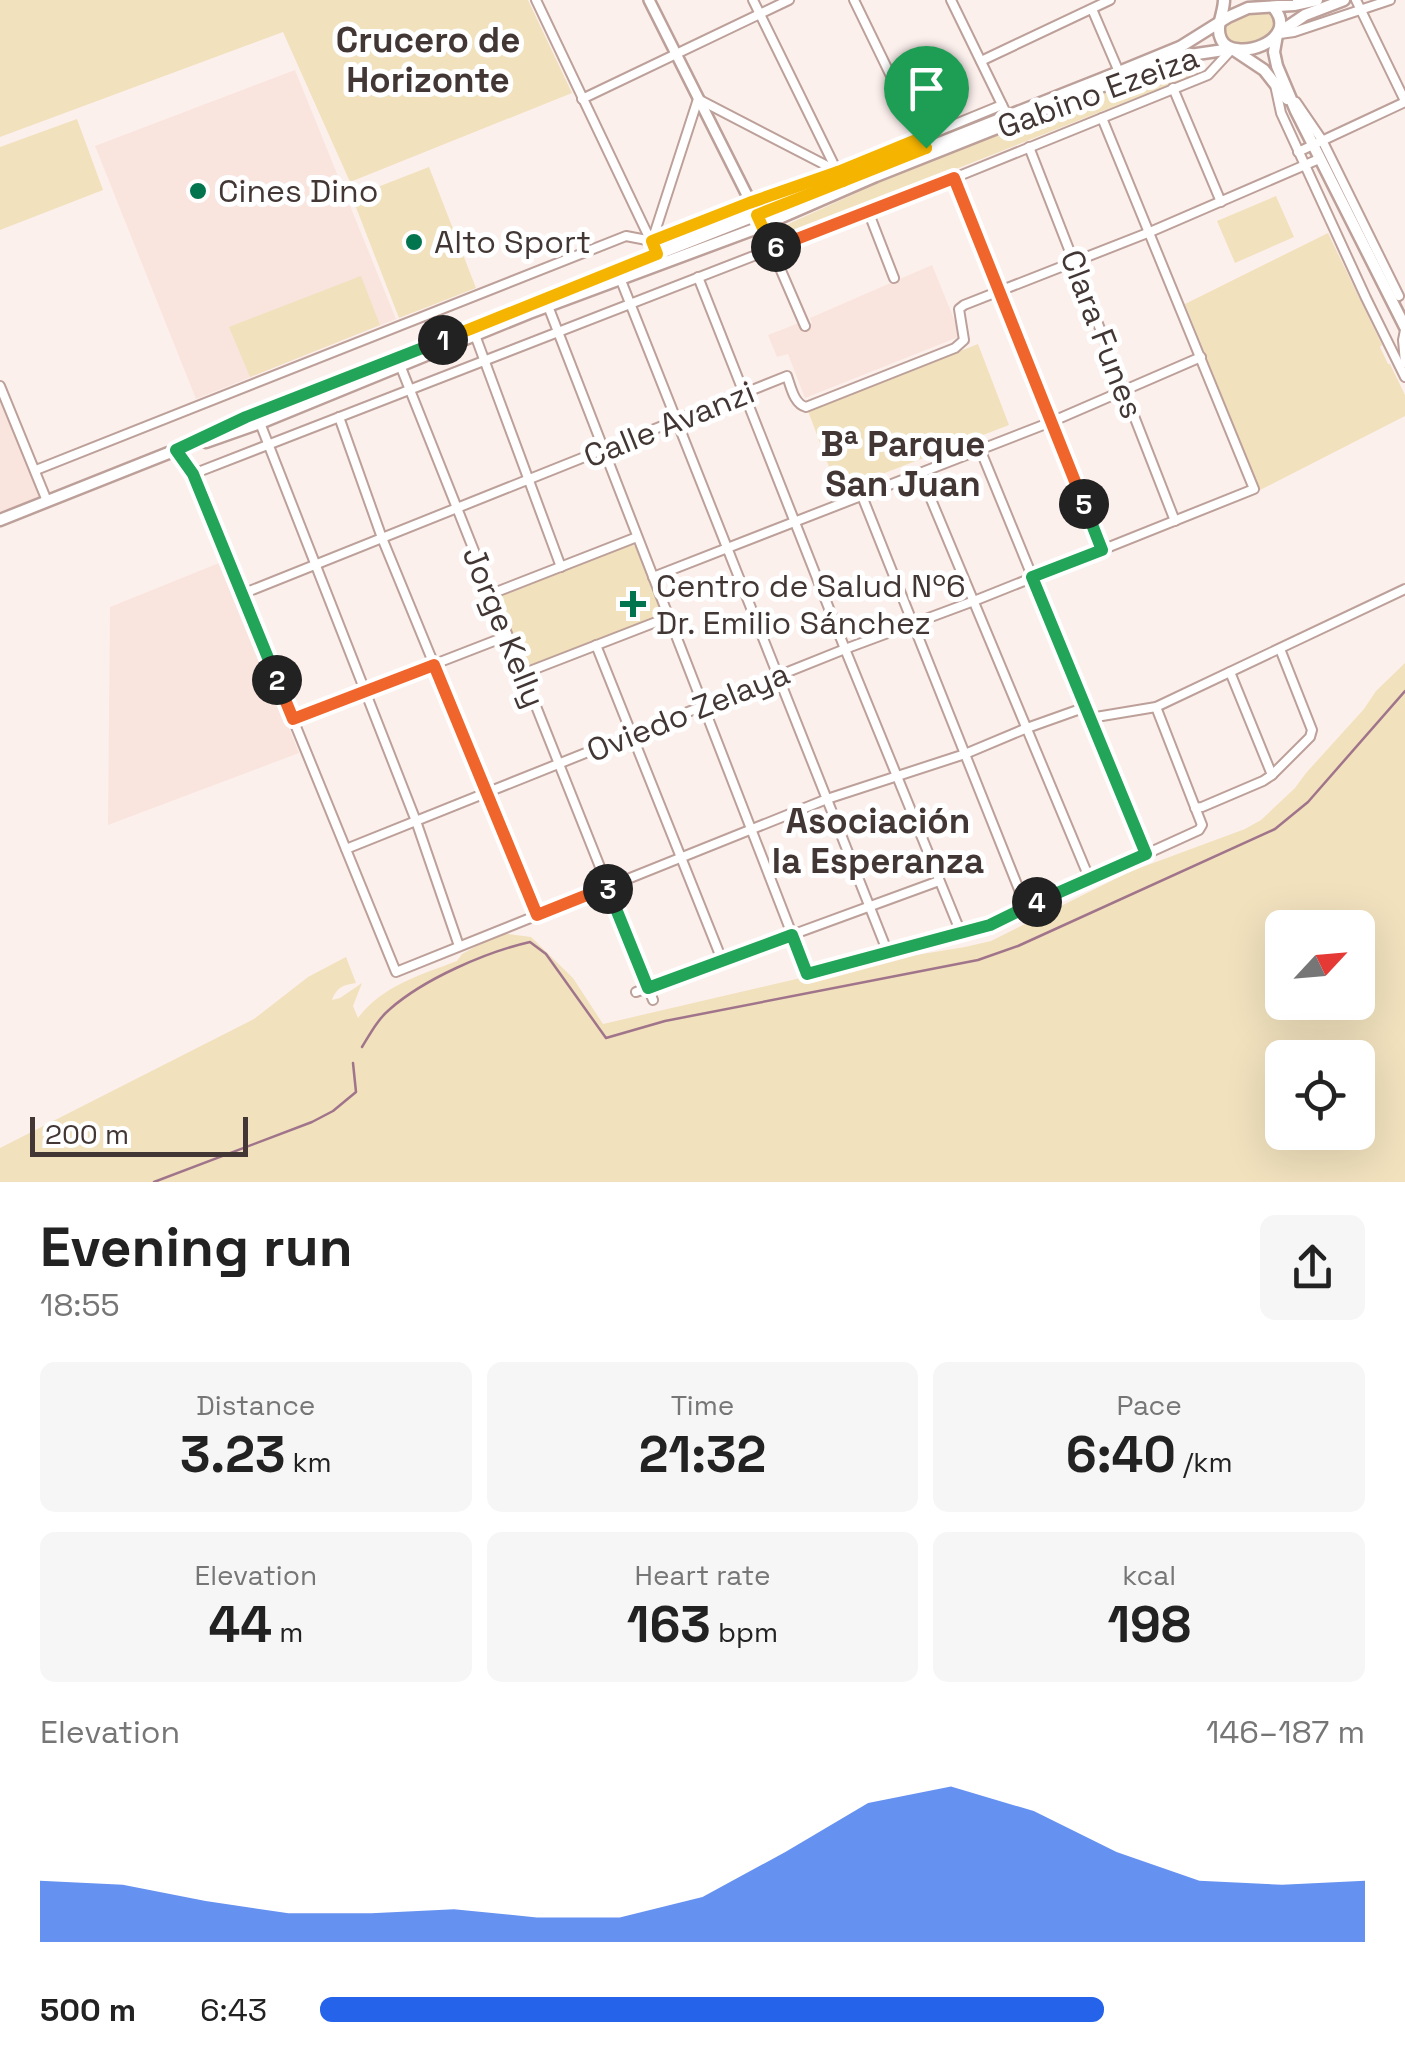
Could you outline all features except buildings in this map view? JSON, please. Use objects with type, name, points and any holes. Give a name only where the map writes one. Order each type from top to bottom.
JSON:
[{"type":"main road","points":[[1224,0],[1218,30],[1224,44],[1254,62],[1275,83],[1318,143],[1320,159],[1405,328]]},
{"type":"main road","points":[[1221,22],[1242,10],[1267,4],[1317,0]]},
{"type":"main road","points":[[1232,49],[1252,48],[1305,15],[1344,0]]},
{"type":"main road","points":[[1267,4],[1280,19],[1274,52],[1276,66],[1296,112]]},
{"type":"main road","name":"Gabino Ezeiza","points":[[176,450],[246,417],[657,254],[759,220],[840,176],[1004,110],[1119,72],[1180,46],[1221,22]]},
{"type":"main road","name":"Gabino Ezeiza","points":[[176,450],[260,422],[759,220],[1176,58],[1232,49]]},
{"type":"main road","points":[[0,520],[176,450]]},
{"type":"street","points":[[536,0],[657,254]]},
{"type":"street","points":[[649,0],[759,220],[806,326]]},
{"type":"street","points":[[754,0],[840,176]]},
{"type":"street","points":[[582,99],[789,0]]},
{"type":"street","points":[[854,0],[923,143]]},
{"type":"street","points":[[951,0],[1004,110]]},
{"type":"street","points":[[981,60],[1108,0]]},
{"type":"street","points":[[1278,34],[1294,32],[1358,4],[1390,0]]},
{"type":"street","points":[[1298,152],[1405,102],[1358,4]]},
{"type":"street","points":[[1092,9],[1119,72]]},
{"type":"street","points":[[193,474],[954,178],[1210,74],[1232,49]]},
{"type":"street","points":[[1275,83],[1280,113],[1405,377]]},
{"type":"street","points":[[1173,88],[1221,202]]},
{"type":"street","points":[[1287,90],[1399,296]]},
{"type":"street","points":[[652,241],[698,99]]},
{"type":"street","points":[[698,99],[840,176]]},
{"type":"street","points":[[653,577],[1051,422],[1202,357],[1102,118]]},
{"type":"street","name":"Clara Funes","points":[[1029,147],[1174,521]]},
{"type":"street","name":"Calle Avanzi","points":[[242,594],[787,376],[796,399],[806,407],[954,348],[964,340],[959,308],[1320,159]]},
{"type":"street","points":[[36,470],[626,236],[652,241],[749,203],[840,176]]},
{"type":"street","points":[[954,178],[1102,550]]},
{"type":"street","points":[[868,211],[894,278]]},
{"type":"street","points":[[1367,300],[1386,290],[1389,276]]},
{"type":"street","points":[[698,277],[961,934]]},
{"type":"street","points":[[620,278],[888,953]]},
{"type":"street","points":[[548,306],[807,974],[990,925],[1199,830],[1202,826],[1156,708]]},
{"type":"street","points":[[1405,328],[1405,363]]},
{"type":"street","points":[[475,335],[561,567]]},
{"type":"street","name":"Oviedo Zelaya","points":[[346,849],[1254,489],[1202,357]]},
{"type":"street","name":"Jorge Kelly","points":[[400,365],[653,1000]]},
{"type":"street","points":[[0,386],[47,501]]},
{"type":"street","points":[[339,417],[382,538],[537,915]]},
{"type":"street","points":[[260,422],[416,821],[459,946]]},
{"type":"street","points":[[980,449],[1146,854]]},
{"type":"street","points":[[176,450],[193,474],[396,972],[826,798],[965,754],[1086,706]]},
{"type":"street","points":[[920,473],[1090,880]]},
{"type":"street","points":[[862,496],[1026,907]]},
{"type":"street","points":[[491,594],[638,537]]},
{"type":"street","points":[[1090,718],[1156,708],[1405,589]]},
{"type":"street","points":[[522,674],[668,617]]},
{"type":"street","points":[[293,719],[507,636]]},
{"type":"street","points":[[596,646],[722,960]]},
{"type":"street","points":[[1195,808],[1263,781],[1310,738],[1312,730],[1280,649]]},
{"type":"street","points":[[1230,672],[1272,774]]},
{"type":"street","points":[[636,992],[939,881]]},
{"type":"shaded area","points":[[0,0],[528,0],[572,93],[350,182],[283,32],[0,137]]},
{"type":"shaded area","points":[[1267,10],[1275,16],[1276,25],[1266,34],[1248,42],[1228,41],[1224,33],[1228,23],[1248,12]]},
{"type":"shaded area","points":[[1201,60],[1205,68],[1201,72],[777,240],[771,235],[887,179],[1168,66]]},
{"type":"shaded area","points":[[295,70],[396,319],[196,399],[95,146]]},
{"type":"shaded area","points":[[77,119],[103,190],[0,230],[0,147]]},
{"type":"shaded area","name":"Alto Sport","points":[[429,167],[476,288],[399,318],[352,197]]},
{"type":"shaded area","points":[[1276,196],[1294,237],[1235,263],[1217,221]]},
{"type":"shaded area","points":[[1328,233],[1405,395],[1405,416],[1260,490],[1185,304]]},
{"type":"shaded area","points":[[932,265],[961,336],[805,398],[788,354],[777,357],[768,335],[799,323],[802,327],[812,323],[810,318]]},
{"type":"shaded area","points":[[361,276],[380,325],[250,377],[229,327]]},
{"type":"shaded area","points":[[978,344],[1009,425],[838,491],[808,411]]},
{"type":"shaded area","points":[[0,390],[47,501],[0,520]]},
{"type":"shaded area","points":[[629,544],[639,547],[661,614],[524,667],[497,604],[501,595]]},
{"type":"shaded area","points":[[224,561],[299,753],[108,825],[110,607]]},
{"type":"shaded area","points":[[1405,663],[1405,1182],[0,1182],[0,1148],[254,1019],[308,977],[346,957],[356,983],[341,987],[332,1000],[362,983],[353,1006],[358,1018],[390,990],[457,961],[462,954],[500,933],[531,937],[573,978],[603,1024],[861,964],[991,941],[1129,872],[1261,820],[1295,788],[1376,691]]},
{"type":"waterway","points":[[362,1047],[386,1013],[420,987],[494,952],[530,942],[546,954],[606,1038],[665,1021],[978,960],[1018,946],[1275,829],[1308,802],[1405,691]]},
{"type":"waterway","points":[[154,1182],[333,1111],[356,1092],[353,1063]]},
{"type":"place","name":"Cines Dino","points":[[198,191]]},
{"type":"place","name":"Alto Sport","points":[[414,242]]},
{"type":"place","name":"Centro de Salud Nº6 Dr. Emilio Sánchez","points":[[633,604]]},
{"type":"district","name":"Crucero de Horizonte","points":[[428,60]]},
{"type":"district","name":"Bª Parque San Juan","points":[[903,464]]},
{"type":"district","name":"Asociación la Esperanza","points":[[878,841]]},
{"type":"route","points":[[926,148],[843,181],[838,172],[652,241],[657,254],[246,417],[176,450],[193,474],[293,719],[434,665],[537,915],[607,887],[648,988],[792,935],[807,974],[961,934],[990,925],[1146,854],[1032,577],[1102,550],[954,178],[772,248],[757,215],[843,181],[838,172],[921,138],[926,148]]}]
